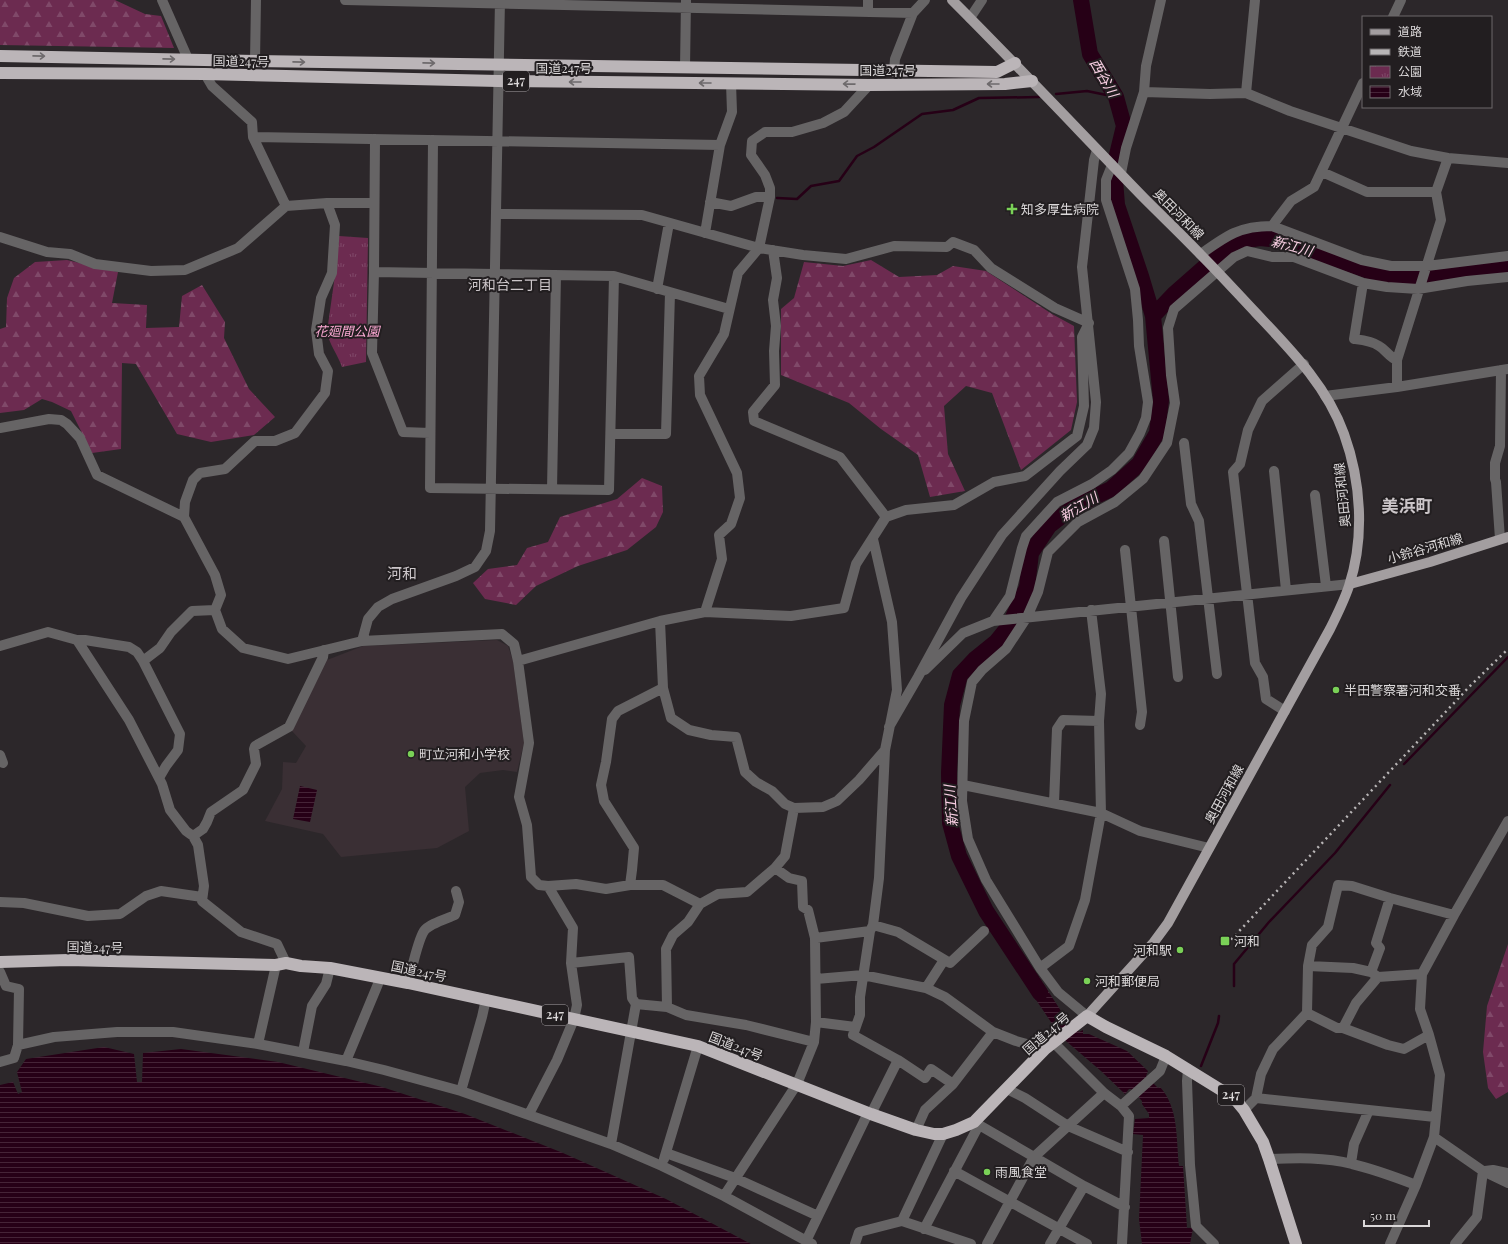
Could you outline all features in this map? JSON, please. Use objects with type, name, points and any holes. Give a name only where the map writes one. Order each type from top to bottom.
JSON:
[{"type":"highway","name":"国道247号","points":[[0,56],[997,72],[1015,63]]},
{"type":"highway","name":"国道247号","points":[[0,73],[206,74],[498,81],[731,83],[1005,84],[1032,81]]},
{"type":"highway","name":"国道247号","points":[[0,962],[68,960],[281,964],[330,968],[379,977],[698,1046],[870,1114],[916,1130],[934,1134],[943,1134],[976,1124],[1007,1089],[1052,1043],[1083,1019],[1106,1027],[1166,1056],[1225,1091],[1234,1098],[1244,1110],[1262,1142],[1269,1159],[1296,1244]]},
{"type":"main road","name":"奥田河和線","points":[[952,0],[1015,63],[1097,150],[1201,254],[1304,364],[1325,396],[1344,432],[1351,456],[1356,482],[1359,521],[1356,556],[1350,584],[1330,629],[1168,923],[1154,942],[1083,1019]]},
{"type":"main road","name":"小鈴谷河和線","points":[[1350,584],[1430,562],[1504,538]]},
{"type":"street","points":[[162,0],[188,60]]},
{"type":"street","points":[[255,61],[256,0]]},
{"type":"street","points":[[345,0],[749,4],[808,10],[913,13]]},
{"type":"street","points":[[808,0],[808,10]]},
{"type":"street","points":[[868,0],[868,12]]},
{"type":"street","points":[[894,70],[895,59],[913,13],[925,0]]},
{"type":"street","points":[[970,18],[982,0]]},
{"type":"street","points":[[1121,173],[1126,148],[1144,92],[1146,66],[1161,0]]},
{"type":"street","points":[[1246,94],[1255,0]]},
{"type":"street","points":[[1393,16],[1401,0]]},
{"type":"street","points":[[362,641],[368,619],[378,607],[392,599],[456,576],[475,567],[486,551],[490,531],[500,2]]},
{"type":"street","points":[[685,68],[686,4]]},
{"type":"street","points":[[206,74],[212,86],[252,122],[253,137],[286,206]]},
{"type":"street","points":[[705,232],[720,145],[732,112],[731,83]]},
{"type":"street","points":[[705,612],[722,559],[719,535],[731,524],[740,498],[737,473],[700,395],[699,376],[724,334],[738,273],[759,248],[770,198],[770,188],[765,175],[751,155],[752,141],[765,132],[792,132],[823,123],[844,112],[870,84]]},
{"type":"street","points":[[1272,226],[1291,201],[1314,187],[1362,85]]},
{"type":"street","points":[[1144,92],[1246,94],[1411,151],[1448,158],[1508,163]]},
{"type":"street","points":[[253,137],[720,145]]},
{"type":"street","points":[[375,139],[372,353],[403,432],[430,433]]},
{"type":"street","points":[[433,140],[430,488],[610,490],[614,276]]},
{"type":"street","points":[[889,727],[918,677],[960,598],[1002,534],[1086,445],[1094,428],[1096,402],[1082,267],[1094,160],[1097,150]]},
{"type":"street","points":[[1397,387],[1397,360],[1418,288],[1427,268],[1441,220],[1436,192],[1448,158]]},
{"type":"street","points":[[997,620],[1010,596],[1026,536],[1057,502],[1092,484],[1112,470],[1129,453],[1146,418],[1148,402],[1139,346],[1135,289],[1106,200],[1106,180],[1109,162]]},
{"type":"street","points":[[1322,172],[1367,192],[1436,192]]},
{"type":"street","points":[[710,202],[731,206],[756,197],[770,198]]},
{"type":"street","points":[[0,237],[47,252],[70,254],[95,264],[150,271],[185,270],[238,248],[286,206],[327,203],[373,203]]},
{"type":"street","points":[[327,203],[335,225],[332,273],[321,298],[316,330],[318,354],[328,371],[325,393],[295,433],[274,441],[255,441],[225,470],[200,473],[193,480],[185,502],[184,517],[215,575],[221,595],[216,610],[222,629],[243,648],[288,659],[362,641],[502,634],[514,644],[518,661],[529,743],[519,797],[527,825],[530,877],[539,886],[576,884],[606,889],[630,885],[663,885],[700,904]]},
{"type":"street","points":[[496,214],[642,215],[759,248],[846,259],[894,246],[947,246],[953,242],[974,250],[991,268],[1055,308],[1089,323]]},
{"type":"street","points":[[657,289],[669,223]]},
{"type":"street","points":[[1201,254],[1227,235],[1255,226],[1272,226],[1362,260],[1391,266],[1427,268],[1478,259],[1508,256]]},
{"type":"street","points":[[773,250],[777,278],[773,300],[776,326],[774,351],[775,385],[753,412],[754,421],[840,457],[886,517]]},
{"type":"street","points":[[1083,1019],[1058,992],[1040,968],[986,880],[968,838],[962,800],[964,721],[972,682],[982,670],[1006,650],[1027,617],[1038,592],[1048,552],[1078,522],[1115,502],[1143,479],[1167,443],[1175,403],[1171,375],[1168,328],[1174,310],[1195,290],[1218,273],[1234,257],[1247,251],[1272,257],[1294,257],[1363,283],[1387,287],[1418,288],[1467,281],[1508,278]]},
{"type":"street","points":[[374,272],[614,276],[729,309]]},
{"type":"street","points":[[552,490],[556,275]]},
{"type":"street","points":[[1363,283],[1354,339],[1372,342],[1397,360]]},
{"type":"street","points":[[610,434],[666,434],[670,293]]},
{"type":"street","points":[[518,661],[660,622],[705,612],[791,616],[844,608],[856,564],[886,517],[906,510],[954,505],[994,482],[1025,476],[1077,436],[1084,406],[1082,336],[1089,323]]},
{"type":"street","points":[[1285,711],[1266,699],[1263,677],[1255,663],[1233,472],[1240,464],[1248,430],[1262,401],[1304,364]]},
{"type":"street","points":[[1325,396],[1397,387],[1504,370],[1500,446],[1495,463],[1494,479],[1496,482],[1504,538]]},
{"type":"street","points":[[0,428],[49,419],[61,420],[67,424],[80,438],[92,468],[97,475],[184,517]]},
{"type":"street","points":[[1184,443],[1191,504],[1199,521],[1217,674]]},
{"type":"street","points":[[1274,470],[1286,590]]},
{"type":"street","points":[[1315,495],[1326,586]]},
{"type":"street","points":[[873,539],[892,622],[897,690],[884,750],[879,878],[872,928],[863,975],[860,997],[860,1015],[853,1035],[898,1060],[925,1078],[931,1069],[953,1084]]},
{"type":"street","points":[[1164,541],[1169,602],[1178,677]]},
{"type":"street","points":[[1125,550],[1142,712],[1140,725]]},
{"type":"street","points":[[918,677],[963,633],[997,620],[1350,584]]},
{"type":"street","points":[[143,661],[160,648],[171,632],[192,611],[216,610]]},
{"type":"street","points":[[1040,968],[1069,946],[1085,900],[1101,813],[1099,721],[1101,694],[1091,610]]},
{"type":"street","points":[[660,622],[663,688],[671,718],[689,730],[711,735],[736,737],[745,772],[756,782],[772,791],[785,804],[794,808],[823,807],[837,801],[859,780],[884,750]]},
{"type":"street","points":[[0,646],[48,632],[77,640],[129,647],[137,652],[180,734],[178,750],[159,778]]},
{"type":"street","points":[[77,640],[129,720],[159,778],[170,810],[186,831],[193,836],[198,845],[204,886],[202,901],[241,932],[277,944],[281,964],[258,1044]]},
{"type":"street","points":[[193,836],[203,829],[208,822],[211,812],[243,790],[256,764],[254,752],[255,746],[289,727],[323,657],[324,650]]},
{"type":"street","points":[[630,885],[634,848],[604,801],[601,785],[612,719],[618,711],[663,688]]},
{"type":"street","points":[[1054,803],[1057,729],[1063,720],[1099,721]]},
{"type":"street","points":[[963,785],[1101,813],[1140,831],[1209,848]]},
{"type":"street","points":[[667,1007],[666,949],[673,935],[688,922],[700,904],[718,894],[747,892],[775,868],[785,856],[794,808]]},
{"type":"street","points":[[1390,1244],[1416,1185],[1434,1137],[1440,1075],[1420,1009],[1422,974],[1508,821]]},
{"type":"street","points":[[724,1196],[797,1084],[814,1042],[816,1022],[815,938],[808,910],[803,907],[802,881],[789,878],[775,868]]},
{"type":"street","points":[[1244,1110],[1256,1098],[1261,1074],[1273,1049],[1308,1013],[1308,966],[1312,945],[1328,926],[1338,885],[1352,886],[1454,915]]},
{"type":"street","points":[[529,1114],[557,1060],[574,1019],[577,1005],[571,963],[573,928],[548,886]]},
{"type":"street","points":[[0,902],[24,902],[88,916],[120,914],[146,896],[161,891],[202,897]]},
{"type":"street","points":[[408,983],[416,951],[424,930],[437,922],[455,915],[459,902],[456,891]]},
{"type":"street","points":[[1343,1028],[1374,974],[1380,948],[1376,943],[1390,898]]},
{"type":"street","points":[[815,938],[872,928],[898,932],[950,963],[984,931]]},
{"type":"street","points":[[571,963],[629,957],[632,998],[636,1004],[612,1144]]},
{"type":"street","points":[[926,988],[944,960]]},
{"type":"street","points":[[1308,966],[1353,968],[1374,974],[1422,974]]},
{"type":"street","points":[[303,1052],[312,1006],[326,984],[330,968]]},
{"type":"street","points":[[0,972],[6,986],[19,989],[18,1045],[14,1058],[0,1062]]},
{"type":"street","points":[[816,979],[863,975],[926,988],[945,997],[993,1032],[1016,1042],[1052,1043],[1104,1093],[1121,1106],[1129,1116],[1122,1244]]},
{"type":"street","points":[[346,1061],[378,984],[379,977]]},
{"type":"street","points":[[461,1091],[486,999]]},
{"type":"street","points":[[636,1004],[667,1007],[686,1015],[746,1025],[814,1042]]},
{"type":"street","points":[[1308,1013],[1337,1028],[1343,1028],[1388,1045],[1404,1049],[1429,1035]]},
{"type":"street","points":[[816,1022],[855,1027]]},
{"type":"street","points":[[18,1045],[54,1037],[117,1032],[173,1032],[258,1044],[346,1061],[461,1091],[612,1144],[724,1196],[809,1242],[818,1216],[898,1060]]},
{"type":"street","points":[[916,1130],[925,1110],[953,1084],[993,1032]]},
{"type":"street","points":[[662,1166],[698,1046]]},
{"type":"street","points":[[1121,1106],[1160,1071],[1166,1056]]},
{"type":"street","points":[[1188,1069],[1187,1081],[1190,1165],[1196,1226],[1214,1244]]},
{"type":"street","points":[[1007,1089],[1025,1098],[1068,1126],[1128,1152]]},
{"type":"street","points":[[987,1244],[1034,1157],[1104,1093]]},
{"type":"street","points":[[1256,1098],[1435,1117]]},
{"type":"street","points":[[1351,1163],[1354,1144],[1370,1110]]},
{"type":"street","points":[[924,1229],[976,1124],[1084,1186],[1125,1207]]},
{"type":"street","points":[[902,1221],[943,1134]]},
{"type":"street","points":[[1434,1137],[1483,1172],[1508,1183]]},
{"type":"street","points":[[666,1153],[735,1178],[818,1216]]},
{"type":"street","points":[[1269,1159],[1308,1158],[1351,1163],[1416,1185]]},
{"type":"street","points":[[1483,1172],[1493,1170],[1508,1173]]},
{"type":"street","points":[[954,1171],[1087,1244]]},
{"type":"street","points":[[1455,1244],[1477,1217],[1483,1172]]},
{"type":"street","points":[[1050,1244],[1084,1186]]},
{"type":"street","points":[[855,1244],[859,1232],[902,1221],[971,1244]]},
{"type":"shaded area","name":"町立河和小学校","points":[[497,640],[508,646],[513,661],[524,743],[517,772],[503,770],[480,773],[465,787],[469,831],[437,848],[341,857],[323,834],[265,821],[282,789],[283,762],[296,763],[306,746],[291,730],[327,660],[363,646]]},
{"type":"green space","points":[[0,0],[115,0],[145,14],[161,16],[174,48],[0,45]]},
{"type":"green space","name":"花廻間公園","points":[[339,236],[368,238],[366,362],[342,367],[327,332]]},
{"type":"green space","points":[[67,260],[118,272],[112,303],[147,305],[146,328],[179,327],[182,296],[202,285],[225,322],[224,338],[249,389],[275,417],[254,435],[211,442],[177,434],[136,364],[122,363],[121,449],[92,453],[71,411],[42,399],[24,410],[0,413],[0,329],[6,327],[7,298],[14,278],[35,262]]},
{"type":"green space","points":[[871,260],[899,277],[937,275],[953,266],[986,271],[1052,314],[1074,326],[1077,402],[1071,430],[1021,470],[992,393],[966,386],[944,406],[948,454],[965,491],[930,497],[918,455],[881,429],[849,403],[781,375],[781,309],[794,298],[804,262],[843,266]]},
{"type":"green space","points":[[642,478],[662,486],[663,512],[656,527],[627,550],[578,566],[536,586],[516,605],[485,599],[473,583],[488,569],[517,565],[527,548],[548,542],[560,517],[617,499]]},
{"type":"green space","points":[[1508,944],[1508,1092],[1496,1099],[1488,1088],[1483,1052],[1487,1006]]},
{"type":"water","points":[[300,786],[317,790],[310,822],[293,819]]},
{"type":"water","points":[[1035,971],[1063,1014],[1079,1032],[1083,1030],[1083,1034],[1089,1034],[1127,1051],[1148,1071],[1146,1076],[1158,1088],[1160,1087],[1166,1095],[1171,1104],[1176,1124],[1179,1166],[1183,1166],[1187,1228],[1193,1228],[1190,1244],[1142,1244],[1139,1219],[1143,1135],[1133,1134],[1135,1119],[1149,1118],[1149,1114],[1142,1104],[1142,1101],[1131,1089],[1129,1089],[1125,1094],[1066,1041],[1057,1031],[1022,979]]},
{"type":"water","points":[[104,1047],[134,1054],[137,1082],[142,1082],[143,1053],[181,1049],[278,1062],[382,1087],[465,1114],[563,1153],[666,1199],[751,1244],[0,1244],[0,1085],[13,1082],[18,1094],[22,1092],[17,1072],[26,1059]]},
{"type":"waterway","name":"西谷川","points":[[1081,0],[1090,54],[1116,97],[1124,126],[1117,155]]},
{"type":"waterway","points":[[1056,94],[1087,91],[1116,97]]},
{"type":"waterway","points":[[777,198],[797,199],[811,186],[839,181],[857,156],[874,147],[922,114],[953,110],[979,98],[1039,97]]},
{"type":"waterway","name":"新江川","points":[[1040,993],[986,911],[959,856],[950,823],[949,773],[952,705],[960,675],[975,659],[996,642],[1009,626],[1027,587],[1031,553],[1049,526],[1075,506],[1111,489],[1139,464],[1157,433],[1161,400],[1153,316],[1117,205],[1115,180]]},
{"type":"waterway","name":"新江川","points":[[1153,316],[1174,294],[1216,257],[1240,241],[1260,238],[1280,240],[1386,277],[1433,278],[1508,268]]},
{"type":"waterway","points":[[1404,764],[1508,657]]},
{"type":"waterway","points":[[1234,986],[1234,964],[1269,922],[1335,853],[1390,785]]},
{"type":"waterway","points":[[1201,1066],[1218,1023],[1219,1016]]},
{"type":"railway","points":[[1227,944],[1470,686],[1508,649]]},
{"type":"place","name":"知多厚生病院","points":[[1012,209]]},
{"type":"place","name":"半田警察署河和交番","points":[[1336,690]]},
{"type":"place","name":"町立河和小学校","points":[[411,754]]},
{"type":"place","name":"河和","points":[[1225,941]]},
{"type":"place","name":"河和駅","points":[[1180,950]]},
{"type":"place","name":"河和郵便局","points":[[1087,981]]},
{"type":"place","name":"雨風食堂","points":[[987,1172]]},
{"type":"district","name":"河和台二丁目","points":[[510,285]]},
{"type":"district","name":"美浜町","points":[[1407,506]]},
{"type":"district","name":"河和","points":[[402,574]]}]
